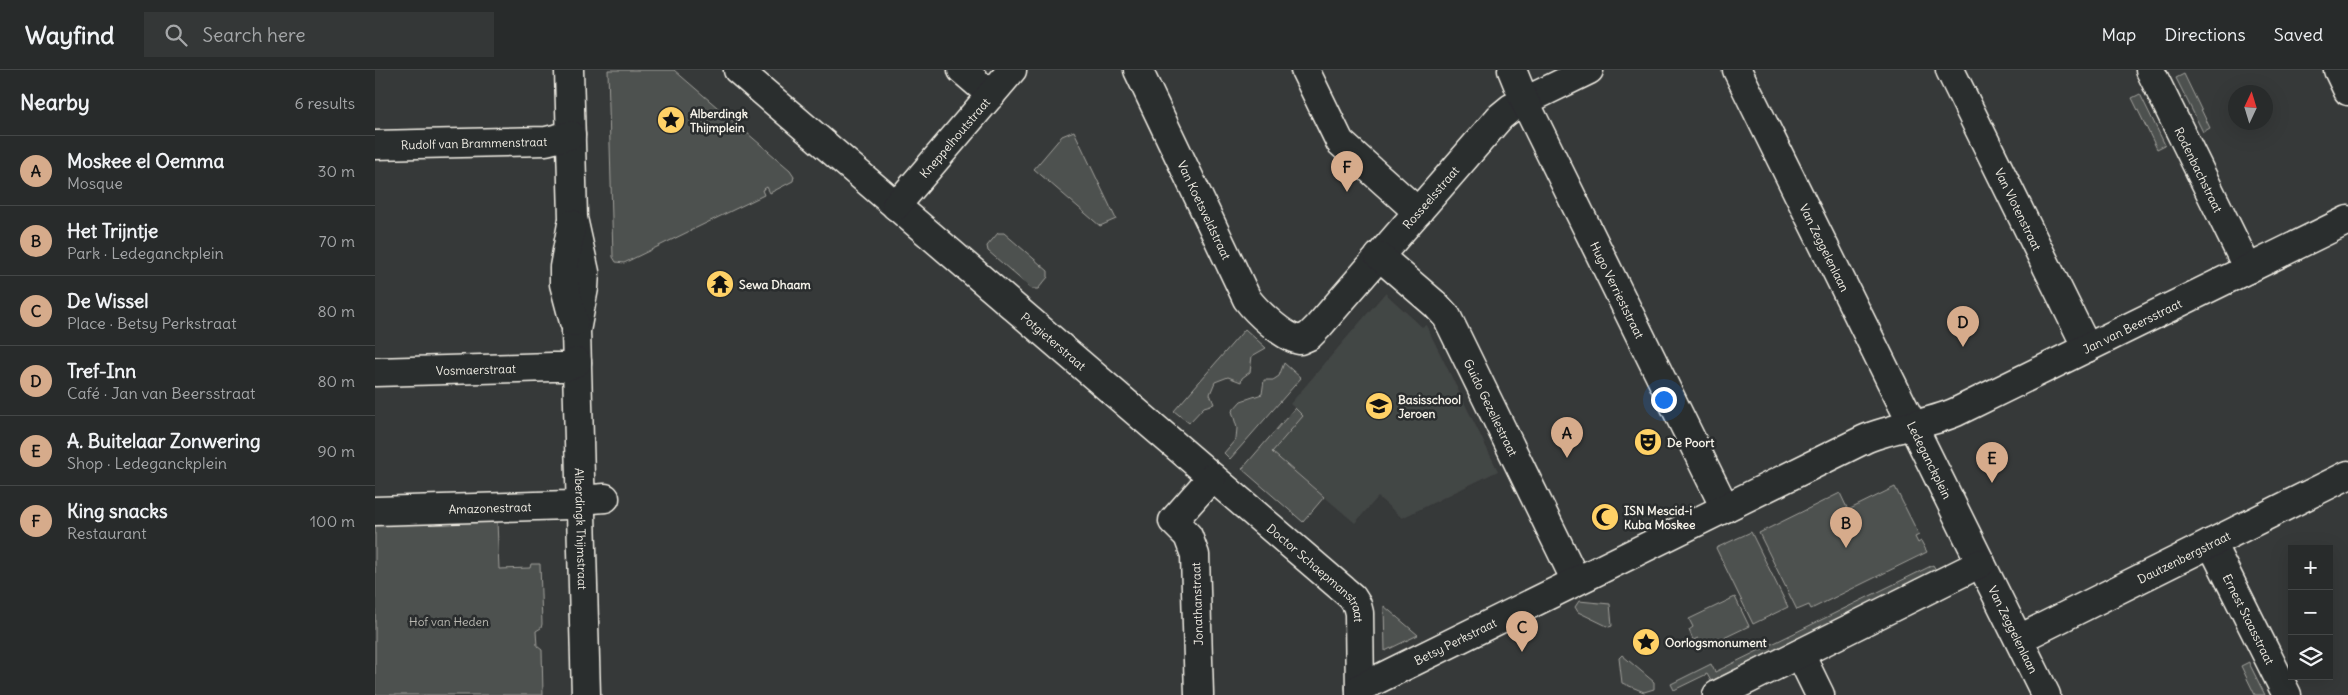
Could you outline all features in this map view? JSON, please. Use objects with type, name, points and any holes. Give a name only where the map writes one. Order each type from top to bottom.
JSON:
[{"type":"street","points":[[569,70],[573,218],[585,272],[576,331],[577,362]]},
{"type":"street","points":[[738,70],[896,206]]},
{"type":"street","points":[[962,70],[991,95]]},
{"type":"street","name":"Kneppelhoutstraat","points":[[896,206],[1012,70]]},
{"type":"street","name":"Van Koetsveldstraat","points":[[1138,70],[1247,298],[1257,310],[1290,337]]},
{"type":"street","points":[[1305,70],[1340,142],[1418,212]]},
{"type":"street","name":"Hugo Verrieststraat","points":[[1512,70],[1525,102],[1725,508]]},
{"type":"street","name":"Rosseelsstraat","points":[[1290,337],[1300,340],[1309,336],[1500,117],[1525,102],[1589,70]]},
{"type":"street","name":"Van Zeggelenlaan","points":[[1737,70],[1913,425]]},
{"type":"street","name":"Van Vlotenstraat","points":[[1950,70],[2087,348]]},
{"type":"street","name":"Rodenbachstraat","points":[[2150,70],[2248,269]]},
{"type":"street","points":[[2338,70],[2348,90]]},
{"type":"street","name":"Rudolf van Brammenstraat","points":[[375,145],[546,140],[571,135]]},
{"type":"street","name":"Potgieterstraat","points":[[896,206],[1212,477]]},
{"type":"street","name":"Jan van Beersstraat","points":[[1913,425],[1936,420],[1956,412],[2348,220]]},
{"type":"street","name":"Guido Gezellestraat","points":[[1379,256],[1436,305],[1447,317],[1576,581]]},
{"type":"street","name":"Vosmaerstraat","points":[[375,372],[565,367],[577,362]]},
{"type":"street","name":"Alberdingk Thijmstraat","points":[[577,362],[593,500],[586,695]]},
{"type":"street","name":"Ledeganckplein","points":[[1576,581],[1865,439],[1888,430],[1913,425],[1981,563]]},
{"type":"street","name":"Dautzenbergstraat","points":[[2019,639],[2348,475]]},
{"type":"street","name":"Jonathanstraat","points":[[1199,695],[1195,555],[1188,536],[1173,521],[1212,477]]},
{"type":"street","name":"Doctor Schaepmanstraat","points":[[1212,477],[1355,600],[1359,613],[1360,691]]},
{"type":"street","name":"Amazonestraat","points":[[375,511],[569,505],[593,500]]},
{"type":"street","name":"Ernest Staasstraat","points":[[2211,543],[2287,695]]},
{"type":"street","points":[[1717,695],[1981,563]]},
{"type":"street","name":"Van Zeggelenlaan","points":[[1981,563],[2046,695]]},
{"type":"street","name":"Betsy Perkstraat","points":[[1360,691],[1576,581]]},
{"type":"street","points":[[1800,654],[1820,695]]},
{"type":"shaded area","name":"Basisschool Jeroen","points":[[1385,293],[1422,327],[1426,325],[1498,471],[1402,518],[1378,497],[1355,523],[1272,452],[1303,416],[1290,404]]},
{"type":"green space","name":"Alberdingk Thijmplein","points":[[608,70],[674,70],[790,170],[794,176],[793,181],[770,193],[767,187],[762,190],[764,195],[624,263],[616,262],[613,257]]},
{"type":"green space","points":[[2184,74],[2210,128],[2203,132],[2176,78]]},
{"type":"green space","points":[[2140,94],[2165,145],[2157,149],[2132,98]]},
{"type":"green space","points":[[1074,131],[1116,219],[1100,226],[1034,169],[1062,136]]},
{"type":"green space","points":[[998,233],[1004,233],[1048,271],[1048,277],[1038,289],[1032,289],[988,251],[987,246]]},
{"type":"green space","points":[[1245,329],[1266,348],[1252,356],[1250,372],[1242,378],[1241,382],[1228,377],[1215,382],[1210,394],[1214,404],[1204,407],[1189,423],[1174,411]]},
{"type":"green space","points":[[1284,363],[1301,378],[1230,459],[1224,453],[1236,439],[1237,428],[1232,411],[1241,401],[1262,394],[1264,380],[1273,380],[1279,376]]},
{"type":"green space","points":[[1295,408],[1303,416],[1272,452],[1324,497],[1303,522],[1242,469]]},
{"type":"green space","points":[[1895,487],[1919,535],[1915,537],[1918,543],[1921,541],[1927,552],[1811,609],[1809,605],[1797,610],[1759,533],[1840,493],[1848,510]]},
{"type":"green space","name":"Hof van Heden","points":[[375,519],[497,521],[499,569],[530,568],[531,564],[540,564],[542,624],[541,628],[536,631],[537,646],[542,650],[543,695],[375,695]]},
{"type":"green space","points":[[1751,532],[1788,607],[1753,624],[1716,548]]},
{"type":"green space","points":[[1933,565],[1936,570],[1711,681],[1707,674],[1674,690],[1671,684],[1711,664],[1715,672]]},
{"type":"green space","points":[[1735,597],[1749,626],[1703,648],[1698,638],[1693,640],[1689,630],[1693,627],[1689,619]]},
{"type":"green space","points":[[1579,601],[1610,604],[1612,626],[1609,627],[1578,612],[1575,607]]},
{"type":"green space","points":[[1384,606],[1418,635],[1385,651]]},
{"type":"green space","points":[[1622,655],[1654,682],[1654,689],[1644,692],[1622,683],[1619,658]]},
{"type":"green space","points":[[2249,662],[2265,695],[2255,695],[2241,666]]},
{"type":"place","name":"Alberdingk Thijmplein","points":[[671,120]]},
{"type":"place","name":"King snacks","points":[[1347,192]]},
{"type":"place","name":"Sewa Dhaam","points":[[720,284]]},
{"type":"place","name":"Tref-Inn","points":[[1963,347]]},
{"type":"place","name":"Basisschool Jeroen","points":[[1379,406]]},
{"type":"place","name":"De Poort","points":[[1648,442]]},
{"type":"place","name":"Moskee el Oemma","points":[[1567,458]]},
{"type":"place","name":"A. Buitelaar Zonwering","points":[[1992,483]]},
{"type":"place","name":"ISN Mescid-i Kuba Moskee","points":[[1605,517]]},
{"type":"place","name":"Het Trijntje","points":[[1846,548]]},
{"type":"place","name":"Oorlogsmonument","points":[[1646,642]]},
{"type":"place","name":"De Wissel","points":[[1522,652]]}]
